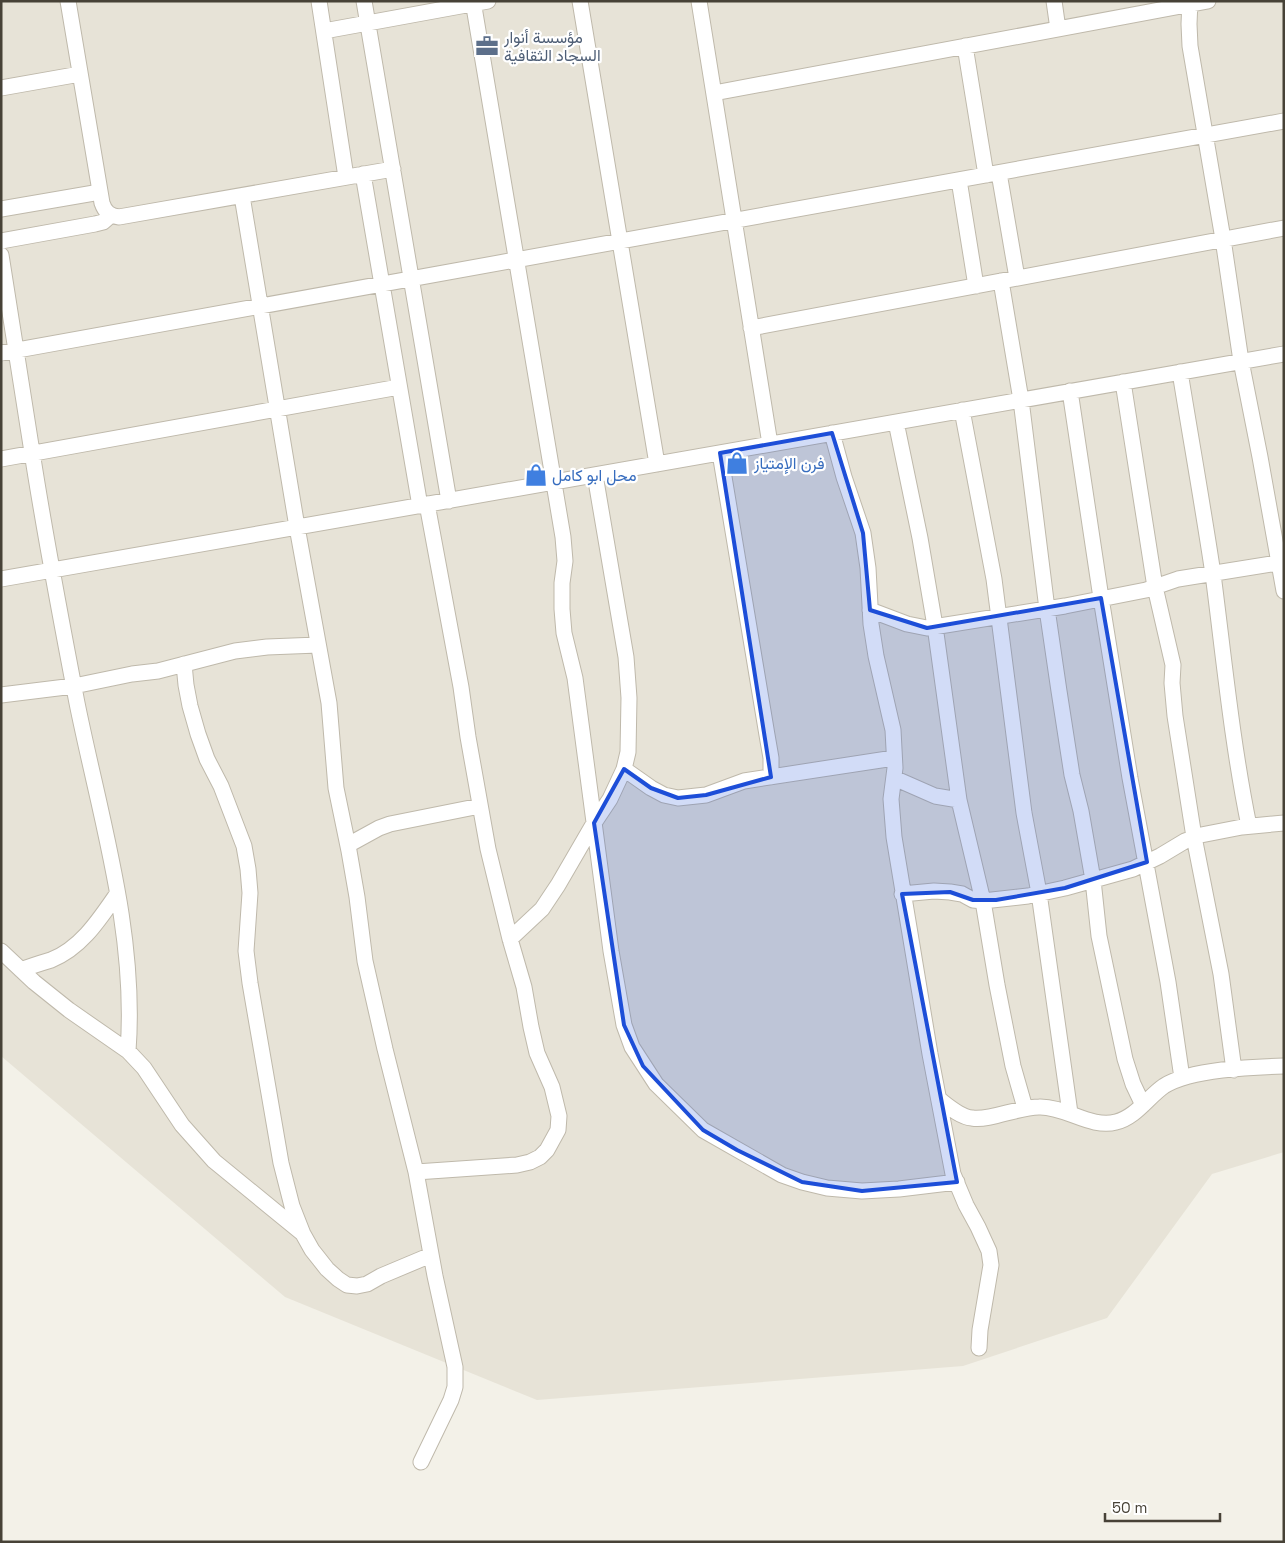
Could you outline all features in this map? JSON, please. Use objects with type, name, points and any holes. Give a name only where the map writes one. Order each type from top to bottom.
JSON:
[{"type":"street","points":[[68,1],[100,192],[104,208],[111,215],[119,217],[393,169]]},
{"type":"street","points":[[319,1],[346,177]]},
{"type":"street","points":[[364,1],[449,500]]},
{"type":"street","points":[[580,1],[657,464]]},
{"type":"street","points":[[699,1],[770,444]]},
{"type":"street","points":[[1054,1],[1058,29]]},
{"type":"street","points":[[714,93],[1208,1]]},
{"type":"street","points":[[324,31],[478,2],[516,260],[564,545],[565,561],[562,583],[564,634],[575,678],[611,951],[624,1025],[632,1047],[656,1084],[703,1130],[782,1175],[826,1188],[862,1191],[957,1182]]},
{"type":"street","points":[[1190,3],[1190,46],[1204,136],[1223,239],[1241,362],[1282,563],[1284,591]]},
{"type":"street","points":[[965,46],[1017,278]]},
{"type":"street","points":[[1,88],[80,74]]},
{"type":"street","points":[[9,351],[1284,121]]},
{"type":"street","points":[[363,174],[399,387],[461,687],[488,849],[510,939],[524,986],[537,1053],[559,1116],[558,1130],[547,1150],[540,1157],[530,1162],[517,1165],[416,1172]]},
{"type":"street","points":[[959,180],[976,286]]},
{"type":"street","points":[[1,209],[100,192]]},
{"type":"street","points":[[242,196],[297,528],[329,703],[336,788],[363,931],[365,961],[416,1172],[431,1255],[455,1367],[455,1387],[451,1400],[421,1462]]},
{"type":"street","points":[[1,241],[99,223],[111,215]]},
{"type":"street","points":[[751,328],[1284,228]]},
{"type":"street","points":[[1,255],[9,351],[32,454],[74,686],[117,894],[130,999],[128,1051]]},
{"type":"street","points":[[1000,281],[1021,400],[1047,608],[1072,775],[1081,811],[1092,880],[1099,936],[1118,1034],[1130,1076],[1143,1106]]},
{"type":"street","points":[[1,579],[1284,354]]},
{"type":"street","points":[[1180,372],[1212,573],[1230,720],[1248,826]]},
{"type":"street","points":[[1123,382],[1155,587],[1172,665],[1175,716],[1194,838],[1221,974],[1234,1070]]},
{"type":"street","points":[[1,459],[399,387]]},
{"type":"street","points":[[1070,391],[1130,778],[1168,982],[1182,1078]]},
{"type":"street","points":[[962,410],[994,579],[1024,813],[1039,893],[1070,1113]]},
{"type":"street","points":[[896,422],[920,538],[935,626],[959,800],[983,901],[1013,1066],[1026,1108]]},
{"type":"street","points":[[832,433],[844,477],[863,533],[868,568],[871,624],[876,656],[893,730],[894,778],[891,799],[902,894],[953,1174],[989,1251],[992,1265],[980,1330],[979,1348]]},
{"type":"street","points":[[720,452],[771,758],[771,777]]},
{"type":"street","points":[[510,939],[542,909],[578,852],[594,823],[610,800],[624,769],[628,752],[626,657],[595,475]]},
{"type":"street","points":[[870,610],[907,624],[927,628],[1146,590],[1178,579],[1282,563]]},
{"type":"street","points":[[1,695],[74,686],[132,674],[158,671],[243,650],[318,645]]},
{"type":"street","points":[[184,664],[186,685],[198,734],[221,786],[244,846],[250,893],[246,951],[250,983],[281,1163],[292,1206],[303,1234],[312,1250],[327,1268],[347,1285],[367,1284],[381,1276],[431,1255]]},
{"type":"street","points":[[624,769],[664,795],[678,798],[706,795],[744,782],[771,777],[894,758]]},
{"type":"street","points":[[894,778],[935,796],[959,800]]},
{"type":"street","points":[[348,844],[390,824],[480,806]]},
{"type":"street","points":[[902,894],[934,891],[950,892],[962,894],[973,900],[983,901],[1039,893],[1065,888],[1133,869],[1194,838],[1248,826],[1284,823]]},
{"type":"street","points":[[21,970],[51,960],[74,946],[93,928],[117,894]]},
{"type":"street","points":[[1,951],[34,982],[69,1010],[128,1051],[144,1068],[182,1125],[214,1161],[303,1234]]},
{"type":"street","points":[[939,1099],[968,1118],[980,1120],[1039,1106],[1070,1113],[1094,1122],[1116,1123],[1143,1106],[1163,1087],[1182,1078],[1202,1073],[1284,1066]]},
{"type":"highlighted area","points":[[832,433],[863,533],[870,610],[927,628],[1101,598],[1147,862],[1065,888],[996,900],[973,900],[950,892],[902,894],[957,1182],[862,1191],[802,1182],[737,1150],[703,1130],[643,1066],[624,1025],[594,823],[624,769],[651,788],[678,798],[706,795],[771,777],[720,453]]},
{"type":"shaded area","points":[[1,1],[1284,1],[1284,1152],[1212,1174],[1107,1318],[963,1366],[537,1400],[285,1297],[1,1056]]},
{"type":"place","name":"مؤسسة أنوار السجاد الثقافية","points":[[487,46]]},
{"type":"place","name":"فرن الإمتياز","points":[[737,463]]},
{"type":"place","name":"محل ابو كامل","points":[[536,475]]}]
